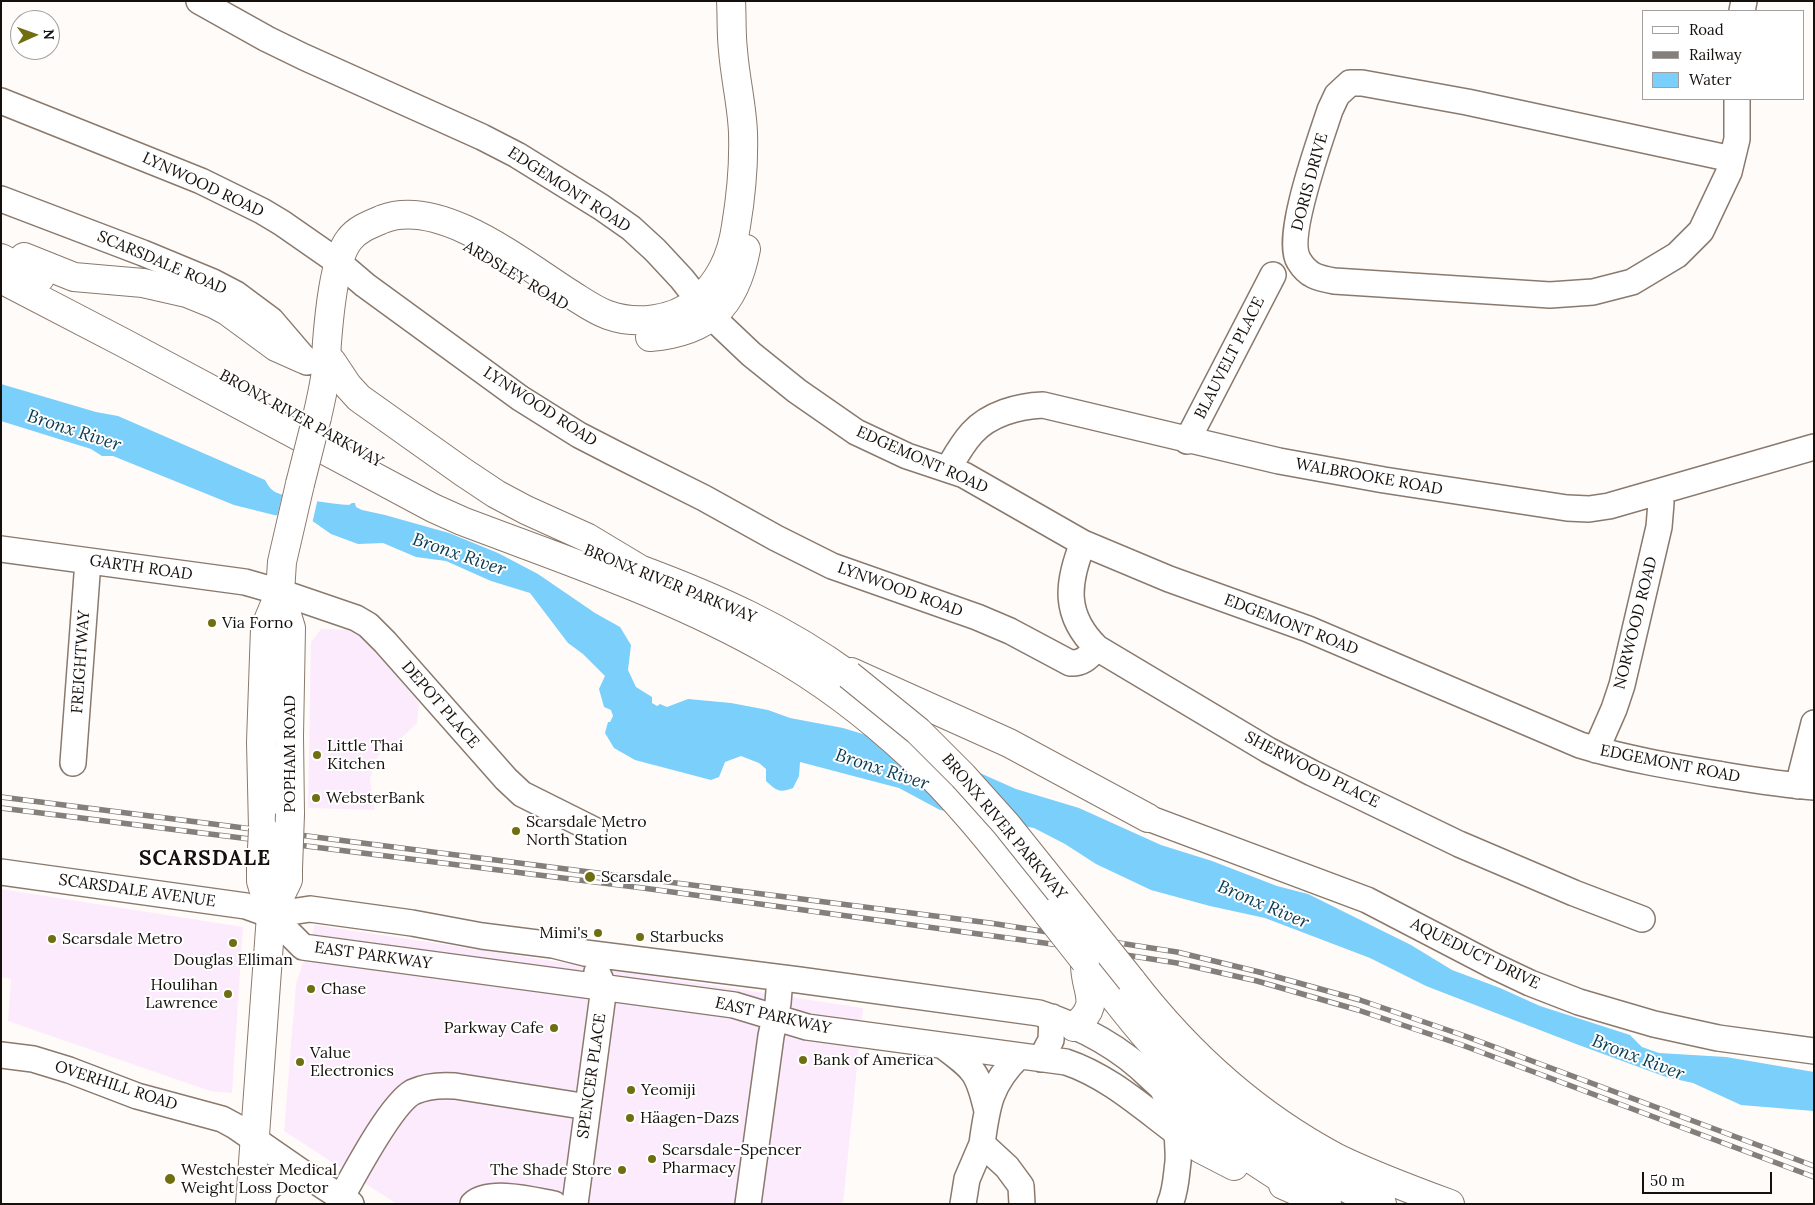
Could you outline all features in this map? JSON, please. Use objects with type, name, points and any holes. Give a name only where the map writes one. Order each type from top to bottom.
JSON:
[{"type":"main road","name":"ARDSLEY ROAD","points":[[329,369],[341,343],[345,267],[367,242],[391,230],[408,228],[439,234],[469,246],[586,320],[606,330],[645,338],[665,336],[696,327],[714,282],[726,262],[733,241],[738,210],[743,135],[732,48],[733,1]]},
{"type":"main road","points":[[1,250],[74,277],[150,284],[186,293],[227,311],[276,347],[304,359]]},
{"type":"main road","name":"BRONX RIVER PARKWAY","points":[[1,258],[421,483],[495,516],[644,570],[762,620],[839,678],[918,731],[964,776],[1006,824],[1165,1023],[1209,1068],[1258,1108],[1311,1143],[1396,1184],[1450,1204]]},
{"type":"main road","name":"BRONX RIVER PARKWAY","points":[[1,280],[117,339],[411,497],[462,521],[612,577],[693,612],[771,652],[839,678],[887,734],[955,800],[981,830],[1089,969],[1156,1048],[1196,1088],[1252,1134],[1306,1168],[1382,1204]]},
{"type":"main road","points":[[329,369],[359,398],[481,484],[510,502],[588,538],[644,570]]},
{"type":"main road","name":"POPHAM ROAD","points":[[250,1204],[271,914],[261,881],[263,812],[261,742],[265,628],[280,592],[282,562],[329,369]]},
{"type":"main road","name":"POPHAM ROAD","points":[[271,914],[288,880],[290,814],[291,628],[280,592]]},
{"type":"main road","points":[[839,678],[1009,742],[1148,818]]},
{"type":"main road","points":[[1063,1022],[1086,1016],[1091,1007],[1089,969]]},
{"type":"main road","points":[[1159,1104],[1213,1134],[1300,1191]]},
{"type":"main road","points":[[1177,1133],[1216,1158],[1262,1178],[1300,1191],[1327,1204]]},
{"type":"street","name":"EDGEMONT ROAD","points":[[199,1],[304,58],[450,122],[532,163],[585,196],[631,228],[682,279],[705,308],[751,354],[797,391],[856,432],[907,456],[968,477],[1083,543],[1169,580],[1308,629],[1562,738],[1596,750],[1664,765],[1806,787]]},
{"type":"street","name":"DORIS DRIVE","points":[[1732,159],[1467,102],[1362,83],[1350,83],[1337,95],[1330,110],[1297,220],[1295,241],[1298,260],[1314,277],[1334,281],[1550,295],[1593,292],[1632,282],[1677,255],[1701,232],[1729,172],[1737,139],[1737,100]]},
{"type":"street","name":"LYNWOOD ROAD","points":[[1,101],[168,167],[237,197],[282,223],[345,267],[365,285],[550,417],[579,435],[704,498],[806,554],[862,578],[938,602],[1010,631],[1070,662],[1080,662],[1086,659],[1097,648]]},
{"type":"street","name":"SCARSDALE ROAD","points":[[1,199],[213,282],[236,294],[271,320],[304,359],[329,369]]},
{"type":"street","name":"BLAUVELT PLACE","points":[[1187,440],[1273,275]]},
{"type":"street","name":"WALBROOKE ROAD","points":[[948,469],[965,442],[976,429],[995,417],[1027,406],[1043,405],[1246,455],[1546,506],[1589,509],[1610,506],[1814,447]]},
{"type":"street","name":"NORWOOD ROAD","points":[[1596,750],[1614,709],[1624,676],[1659,527],[1660,492]]},
{"type":"street","name":"SHERWOOD PLACE","points":[[1083,543],[1071,580],[1071,600],[1075,618],[1097,648],[1305,770],[1459,844],[1642,919]]},
{"type":"street","name":"GARTH ROAD","points":[[1,549],[245,582],[280,592]]},
{"type":"street","name":"FREIGHTWAY","points":[[73,763],[88,561]]},
{"type":"street","name":"DEPOT PLACE","points":[[280,592],[356,618],[368,626],[385,642],[506,779],[522,794],[594,830]]},
{"type":"street","points":[[1806,787],[1814,723]]},
{"type":"street","name":"AQUEDUCT DRIVE","points":[[1148,818],[1367,900],[1492,965],[1530,983],[1580,1002],[1654,1024],[1718,1038],[1814,1051]]},
{"type":"street","name":"SCARSDALE AVENUE","points":[[1,872],[238,904],[271,914]]},
{"type":"street","name":"EAST PARKWAY","points":[[271,914],[310,909],[412,923],[482,936],[553,945],[585,953],[1039,1013],[1063,1022],[1126,1055],[1159,1104]]},
{"type":"street","name":"EAST PARKWAY","points":[[271,914],[302,947],[734,1005],[812,1028],[1075,1065],[1098,1076],[1128,1095],[1159,1104]]},
{"type":"street","points":[[397,959],[400,940],[412,923]]},
{"type":"street","points":[[585,953],[595,968],[614,988]]},
{"type":"street","name":"SPENCER PLACE","points":[[575,1204],[588,1107],[614,988],[626,958]]},
{"type":"street","points":[[748,1204],[780,978]]},
{"type":"street","points":[[963,1204],[967,1179],[982,1144],[986,1111],[993,1090],[1007,1068],[1040,1059],[1063,1039],[1063,1022]]},
{"type":"street","points":[[943,1046],[965,1062],[978,1077],[986,1111]]},
{"type":"street","name":"OVERHILL ROAD","points":[[1,1055],[33,1058],[137,1096],[222,1119],[346,1201]]},
{"type":"street","points":[[346,1201],[360,1164],[396,1108],[406,1097],[424,1088],[455,1086],[588,1107]]},
{"type":"street","points":[[1159,1104],[1177,1133],[1179,1151],[1176,1178],[1170,1204]]},
{"type":"street","points":[[1159,1104],[1160,1130],[1164,1142],[1163,1204]]},
{"type":"street","points":[[982,1144],[1007,1167],[1021,1186],[1022,1204]]},
{"type":"street","points":[[262,1204],[265,1191],[277,1180],[300,1172]]},
{"type":"street","points":[[473,1204],[484,1197],[495,1196],[554,1204]]},
{"type":"shaded area","points":[[321,629],[357,630],[419,703],[417,723],[396,743],[382,750],[374,763],[370,780],[375,810],[308,808],[311,642]]},
{"type":"shaded area","points":[[1,889],[243,927],[232,1093],[210,1091],[8,1021],[11,979],[1,977]]},
{"type":"shaded area","points":[[315,925],[863,1008],[843,1204],[397,1204],[284,1131],[296,984]]},
{"type":"water","name":"Bronx River","points":[[1,384],[96,412],[118,416],[265,480],[275,492],[333,503],[349,505],[355,503],[356,507],[362,510],[449,533],[498,553],[538,574],[595,613],[620,627],[631,645],[628,670],[636,687],[652,697],[652,703],[657,706],[660,704],[667,707],[688,699],[731,703],[768,710],[790,718],[843,728],[955,762],[1016,789],[1079,808],[1161,845],[1212,861],[1277,886],[1308,894],[1411,945],[1452,970],[1500,988],[1540,1006],[1630,1035],[1642,1047],[1659,1053],[1726,1057],[1814,1072],[1814,1111],[1741,1105],[1693,1083],[1666,1077],[1426,986],[1370,958],[1265,918],[1151,890],[1096,864],[1065,844],[1034,828],[940,810],[899,788],[800,762],[799,776],[793,788],[781,791],[766,781],[766,769],[759,763],[741,756],[725,762],[719,777],[711,780],[635,760],[614,748],[605,733],[608,722],[610,722],[613,716],[611,710],[604,707],[599,689],[605,676],[583,654],[568,643],[530,593],[491,581],[446,561],[416,557],[383,543],[358,544],[331,534],[311,520],[274,515],[234,505],[113,456],[102,456],[91,449],[1,421]]},
{"type":"pier","points":[[283,492],[318,498],[312,524],[277,517]]},
{"type":"railway","points":[[1,797],[990,923],[1177,952],[1360,1000],[1465,1036],[1814,1166]]},
{"type":"railway","points":[[1,808],[643,888],[1081,948],[1177,963],[1257,981],[1358,1010],[1462,1045],[1814,1177]]},
{"type":"place","name":"Via Forno","points":[[212,623]]},
{"type":"place","name":"Little Thai Kitchen","points":[[317,755]]},
{"type":"place","name":"WebsterBank","points":[[316,798]]},
{"type":"place","name":"Scarsdale Metro North Station","points":[[516,831]]},
{"type":"place","name":"Scarsdale","points":[[590,877]]},
{"type":"place","name":"Mimi's","points":[[598,933]]},
{"type":"place","name":"Starbucks","points":[[640,937]]},
{"type":"place","name":"Scarsdale Metro","points":[[52,939]]},
{"type":"place","name":"Douglas Elliman","points":[[233,943]]},
{"type":"place","name":"Chase","points":[[311,989]]},
{"type":"place","name":"Houlihan Lawrence","points":[[228,994]]},
{"type":"place","name":"Parkway Cafe","points":[[554,1028]]},
{"type":"place","name":"Bank of America","points":[[803,1060]]},
{"type":"place","name":"Value Electronics","points":[[300,1062]]},
{"type":"place","name":"Yeomiji","points":[[631,1090]]},
{"type":"place","name":"Häagen-Dazs","points":[[630,1118]]},
{"type":"place","name":"Scarsdale-Spencer Pharmacy","points":[[652,1159]]},
{"type":"place","name":"The Shade Store","points":[[622,1170]]},
{"type":"place","name":"Westchester Medical Weight Loss Doctor","points":[[170,1179]]},
{"type":"district","name":"SCARSDALE","points":[[205,859]]}]
